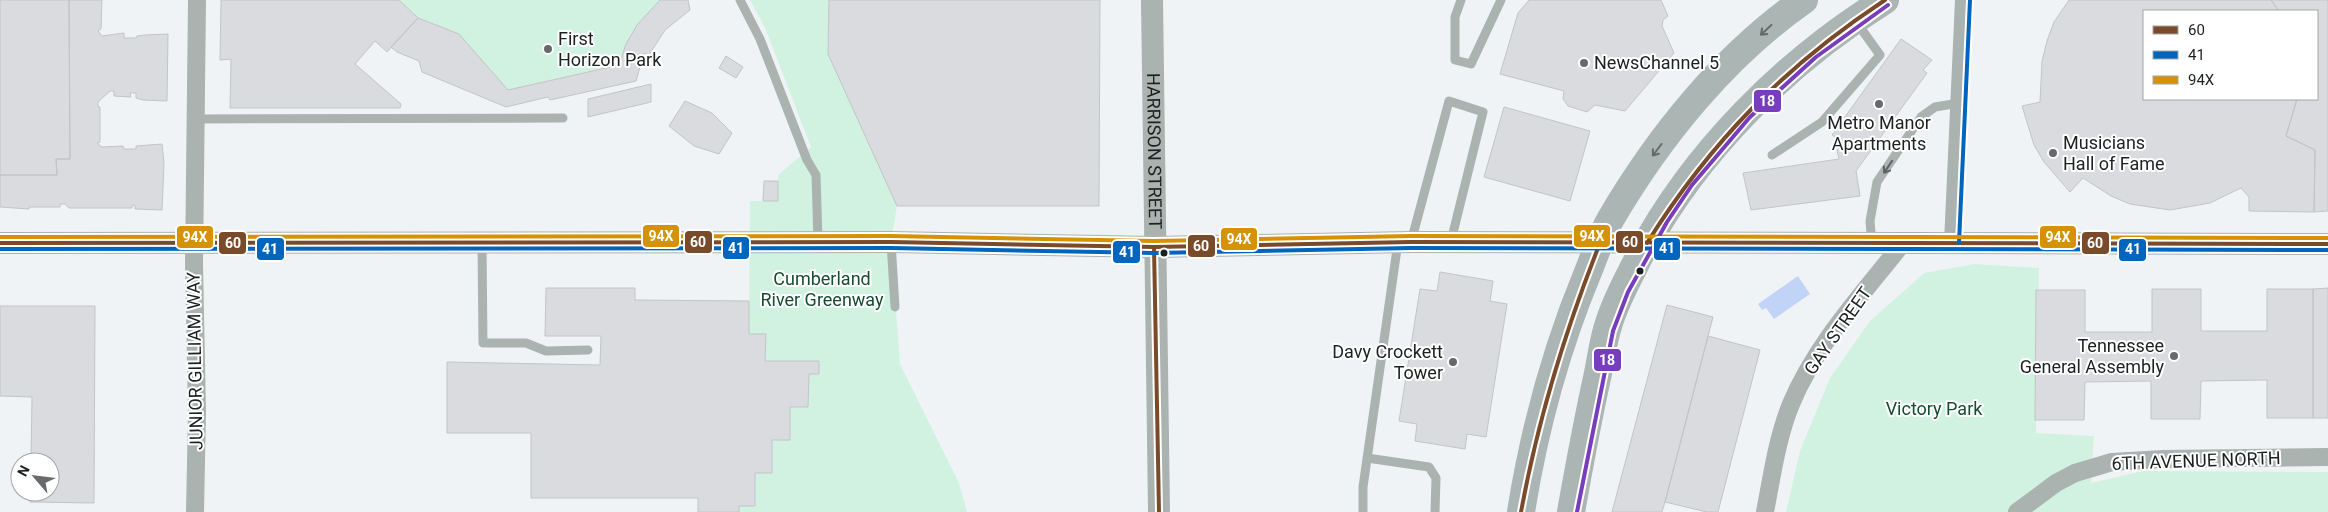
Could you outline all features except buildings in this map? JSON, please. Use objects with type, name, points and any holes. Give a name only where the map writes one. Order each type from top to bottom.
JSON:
[{"type":"main road","points":[[1521,512],[1531,456],[1559,350],[1610,221],[1656,151],[1714,78],[1778,18],[1804,0]]},
{"type":"main road","points":[[1571,512],[1609,323],[1622,290],[1647,242],[1678,192],[1722,138],[1786,74],[1855,19],[1885,0]]},
{"type":"street","name":"JUNIOR GILLIAM WAY","points":[[195,512],[197,412],[195,243],[197,0]]},
{"type":"street","name":"HARRISON STREET","points":[[1152,0],[1159,512]]},
{"type":"street","points":[[1954,243],[1964,0]]},
{"type":"street","points":[[0,243],[891,242],[1154,247],[1405,242],[2328,244]]},
{"type":"street","name":"GAY STREET","points":[[1765,512],[1780,440],[1791,404],[1814,359],[1902,244]]},
{"type":"street","name":"6TH AVENUE NORTH","points":[[2017,512],[2056,482],[2075,473],[2112,462],[2163,459],[2328,457]]},
{"type":"lane","points":[[740,0],[760,40],[807,160],[816,175],[818,242]]},
{"type":"lane","points":[[1461,0],[1455,17],[1455,60],[1471,64],[1501,0]]},
{"type":"lane","points":[[1772,155],[1822,122],[1880,55],[1855,19]]},
{"type":"lane","points":[[1363,512],[1362,487],[1405,242],[1449,101],[1484,112],[1450,242]]},
{"type":"lane","points":[[1872,244],[1870,222],[1877,182],[1921,118],[1935,107],[1959,103]]},
{"type":"lane","points":[[196,119],[564,118]]},
{"type":"lane","points":[[482,242],[482,343],[526,343],[546,350],[588,350]]},
{"type":"lane","points":[[891,242],[895,307]]},
{"type":"lane","points":[[1367,458],[1429,467],[1436,478],[1435,512]]},
{"type":"green space","name":"First Horizon Park","points":[[399,0],[660,0],[637,25],[619,65],[508,90],[459,34],[418,18]]},
{"type":"green space","name":"Cumberland River Greenway","points":[[750,0],[829,0],[828,54],[897,206],[891,242],[900,364],[959,483],[967,512],[739,512],[739,506],[755,505],[755,473],[772,472],[772,440],[790,407],[808,407],[809,361],[765,361],[765,335],[749,334],[750,201],[778,201],[778,175],[811,147],[766,30]]},
{"type":"green space","name":"Victory Park","points":[[1975,264],[2039,268],[2036,433],[2094,436],[2091,483],[2143,471],[2328,472],[2328,512],[1786,512],[1800,451],[1830,378],[1870,321],[1924,273]]},
{"type":"water","points":[[1798,276],[1810,294],[1774,319],[1766,308],[1762,310],[1758,304]]},
{"type":"transit line","name":"60","points":[[1647,243],[1697,171],[1752,108],[1815,51],[1885,0]]},
{"type":"transit line","name":"41","points":[[1959,243],[1970,0]]},
{"type":"transit line","name":"18","points":[[1577,512],[1613,331],[1628,292],[1667,222],[1692,185],[1750,117],[1816,57],[1888,5]]},
{"type":"transit line","name":"94X","points":[[0,237],[891,236],[1154,241],[1411,236],[2328,238]]},
{"type":"transit line","name":"60","points":[[0,243],[891,242],[1154,247],[1411,242],[2328,244]]},
{"type":"transit line","name":"60","points":[[1521,512],[1544,409],[1575,309],[1600,243]]},
{"type":"transit line","name":"60","points":[[1154,247],[1159,512]]},
{"type":"transit line","name":"41","points":[[0,249],[891,248],[1154,253],[1411,248],[2328,250]]},
{"type":"place","name":"First Horizon Park","points":[[548,49]]},
{"type":"place","name":"NewsChannel 5","points":[[1584,63]]},
{"type":"place","name":"Metro Manor Apartments","points":[[1879,104]]},
{"type":"place","name":"Musicians Hall of Fame","points":[[2053,153]]},
{"type":"place","name":"Tennessee General Assembly","points":[[2174,356]]},
{"type":"place","name":"Davy Crockett Tower","points":[[1453,362]]}]
